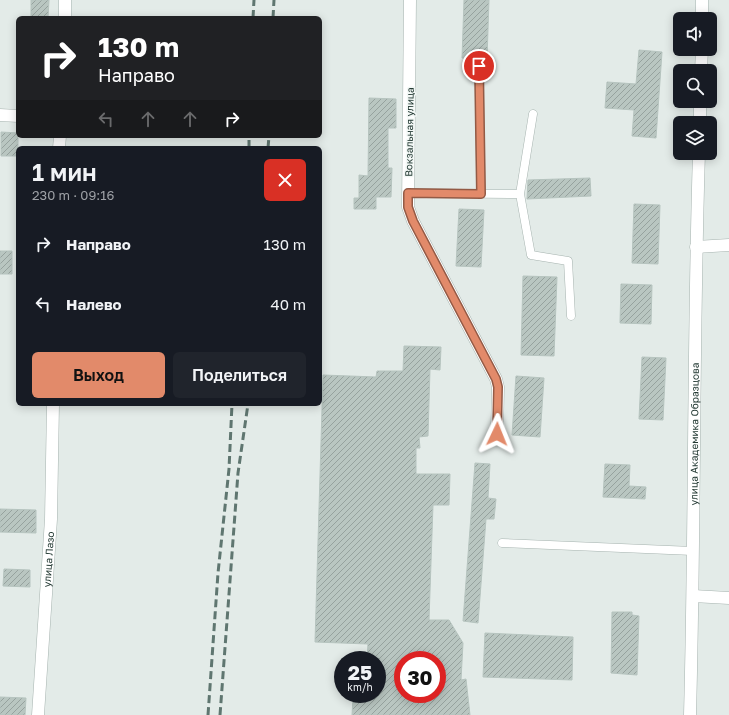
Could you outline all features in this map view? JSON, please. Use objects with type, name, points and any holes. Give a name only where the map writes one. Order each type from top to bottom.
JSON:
[{"type":"street","points":[[65,16],[66,0]]},
{"type":"street","name":"Вокзальная улица","points":[[410,0],[408,207],[413,221],[496,379],[498,387],[497,434]]},
{"type":"street","points":[[702,0],[702,12]]},
{"type":"street","points":[[0,115],[16,116]]},
{"type":"street","name":"улица Академика Образцова","points":[[690,715],[693,596],[696,247],[699,160]]},
{"type":"street","points":[[696,247],[729,245]]},
{"type":"street","name":"улица Лазо","points":[[38,715],[51,519],[53,406]]},
{"type":"street","points":[[693,596],[729,598]]},
{"type":"lane","points":[[479,66],[481,194]]},
{"type":"lane","points":[[533,114],[520,194],[531,255],[568,261],[571,316]]},
{"type":"lane","points":[[408,193],[520,194]]},
{"type":"lane","points":[[502,543],[693,550]]},
{"type":"building","points":[[31,0],[49,0],[48,16],[31,16]]},
{"type":"building","points":[[464,0],[489,0],[487,59],[462,58]]},
{"type":"building","points":[[639,50],[662,52],[656,138],[632,136],[634,110],[605,108],[607,82],[636,84]]},
{"type":"building","points":[[369,98],[396,99],[396,128],[388,128],[388,168],[392,168],[391,197],[376,197],[376,209],[354,209],[354,198],[359,198],[359,175],[368,176]]},
{"type":"building","points":[[1,132],[16,133],[16,138],[18,138],[18,146],[16,146],[16,156],[1,156]]},
{"type":"building","points":[[590,178],[591,196],[527,199],[528,180]]},
{"type":"building","points":[[634,204],[660,205],[658,264],[632,263]]},
{"type":"building","points":[[459,209],[484,210],[481,267],[456,266]]},
{"type":"building","points":[[0,251],[12,251],[12,274],[0,274]]},
{"type":"building","points":[[523,276],[557,277],[554,356],[521,355]]},
{"type":"building","points":[[621,284],[652,285],[651,324],[620,323]]},
{"type":"building","points":[[404,346],[441,347],[440,370],[430,369],[428,436],[419,437],[420,448],[416,448],[416,474],[450,474],[449,505],[433,505],[429,620],[449,620],[463,643],[461,680],[466,679],[470,715],[352,715],[353,703],[386,703],[386,651],[368,651],[368,644],[315,642],[323,375],[376,377],[377,371],[403,371]]},
{"type":"building","points":[[642,357],[666,358],[663,420],[639,419]]},
{"type":"building","points":[[516,376],[544,378],[540,437],[512,435]]},
{"type":"building","points":[[475,463],[490,464],[488,498],[496,499],[494,519],[486,519],[478,623],[463,621]]},
{"type":"building","points":[[605,464],[630,465],[629,486],[646,487],[645,499],[603,497]]},
{"type":"building","points":[[0,509],[36,510],[36,533],[0,532]]},
{"type":"building","points":[[4,569],[30,570],[30,587],[3,586]]},
{"type":"building","points":[[612,612],[632,612],[632,615],[639,616],[637,675],[611,673]]},
{"type":"building","points":[[485,633],[573,637],[572,680],[483,677]]},
{"type":"building","points":[[0,697],[26,698],[25,715],[0,715]]},
{"type":"railway","points":[[253,16],[254,0]]},
{"type":"railway","points":[[273,16],[274,0]]},
{"type":"railway","points":[[249,138],[249,146]]},
{"type":"railway","points":[[268,146],[269,138]]},
{"type":"railway","points":[[208,715],[218,573],[229,469],[232,406]]},
{"type":"railway","points":[[220,715],[238,473],[248,406]]},
{"type":"route","points":[[479,66],[481,194],[408,193],[408,207],[413,221],[496,379],[498,387],[497,434]]}]
